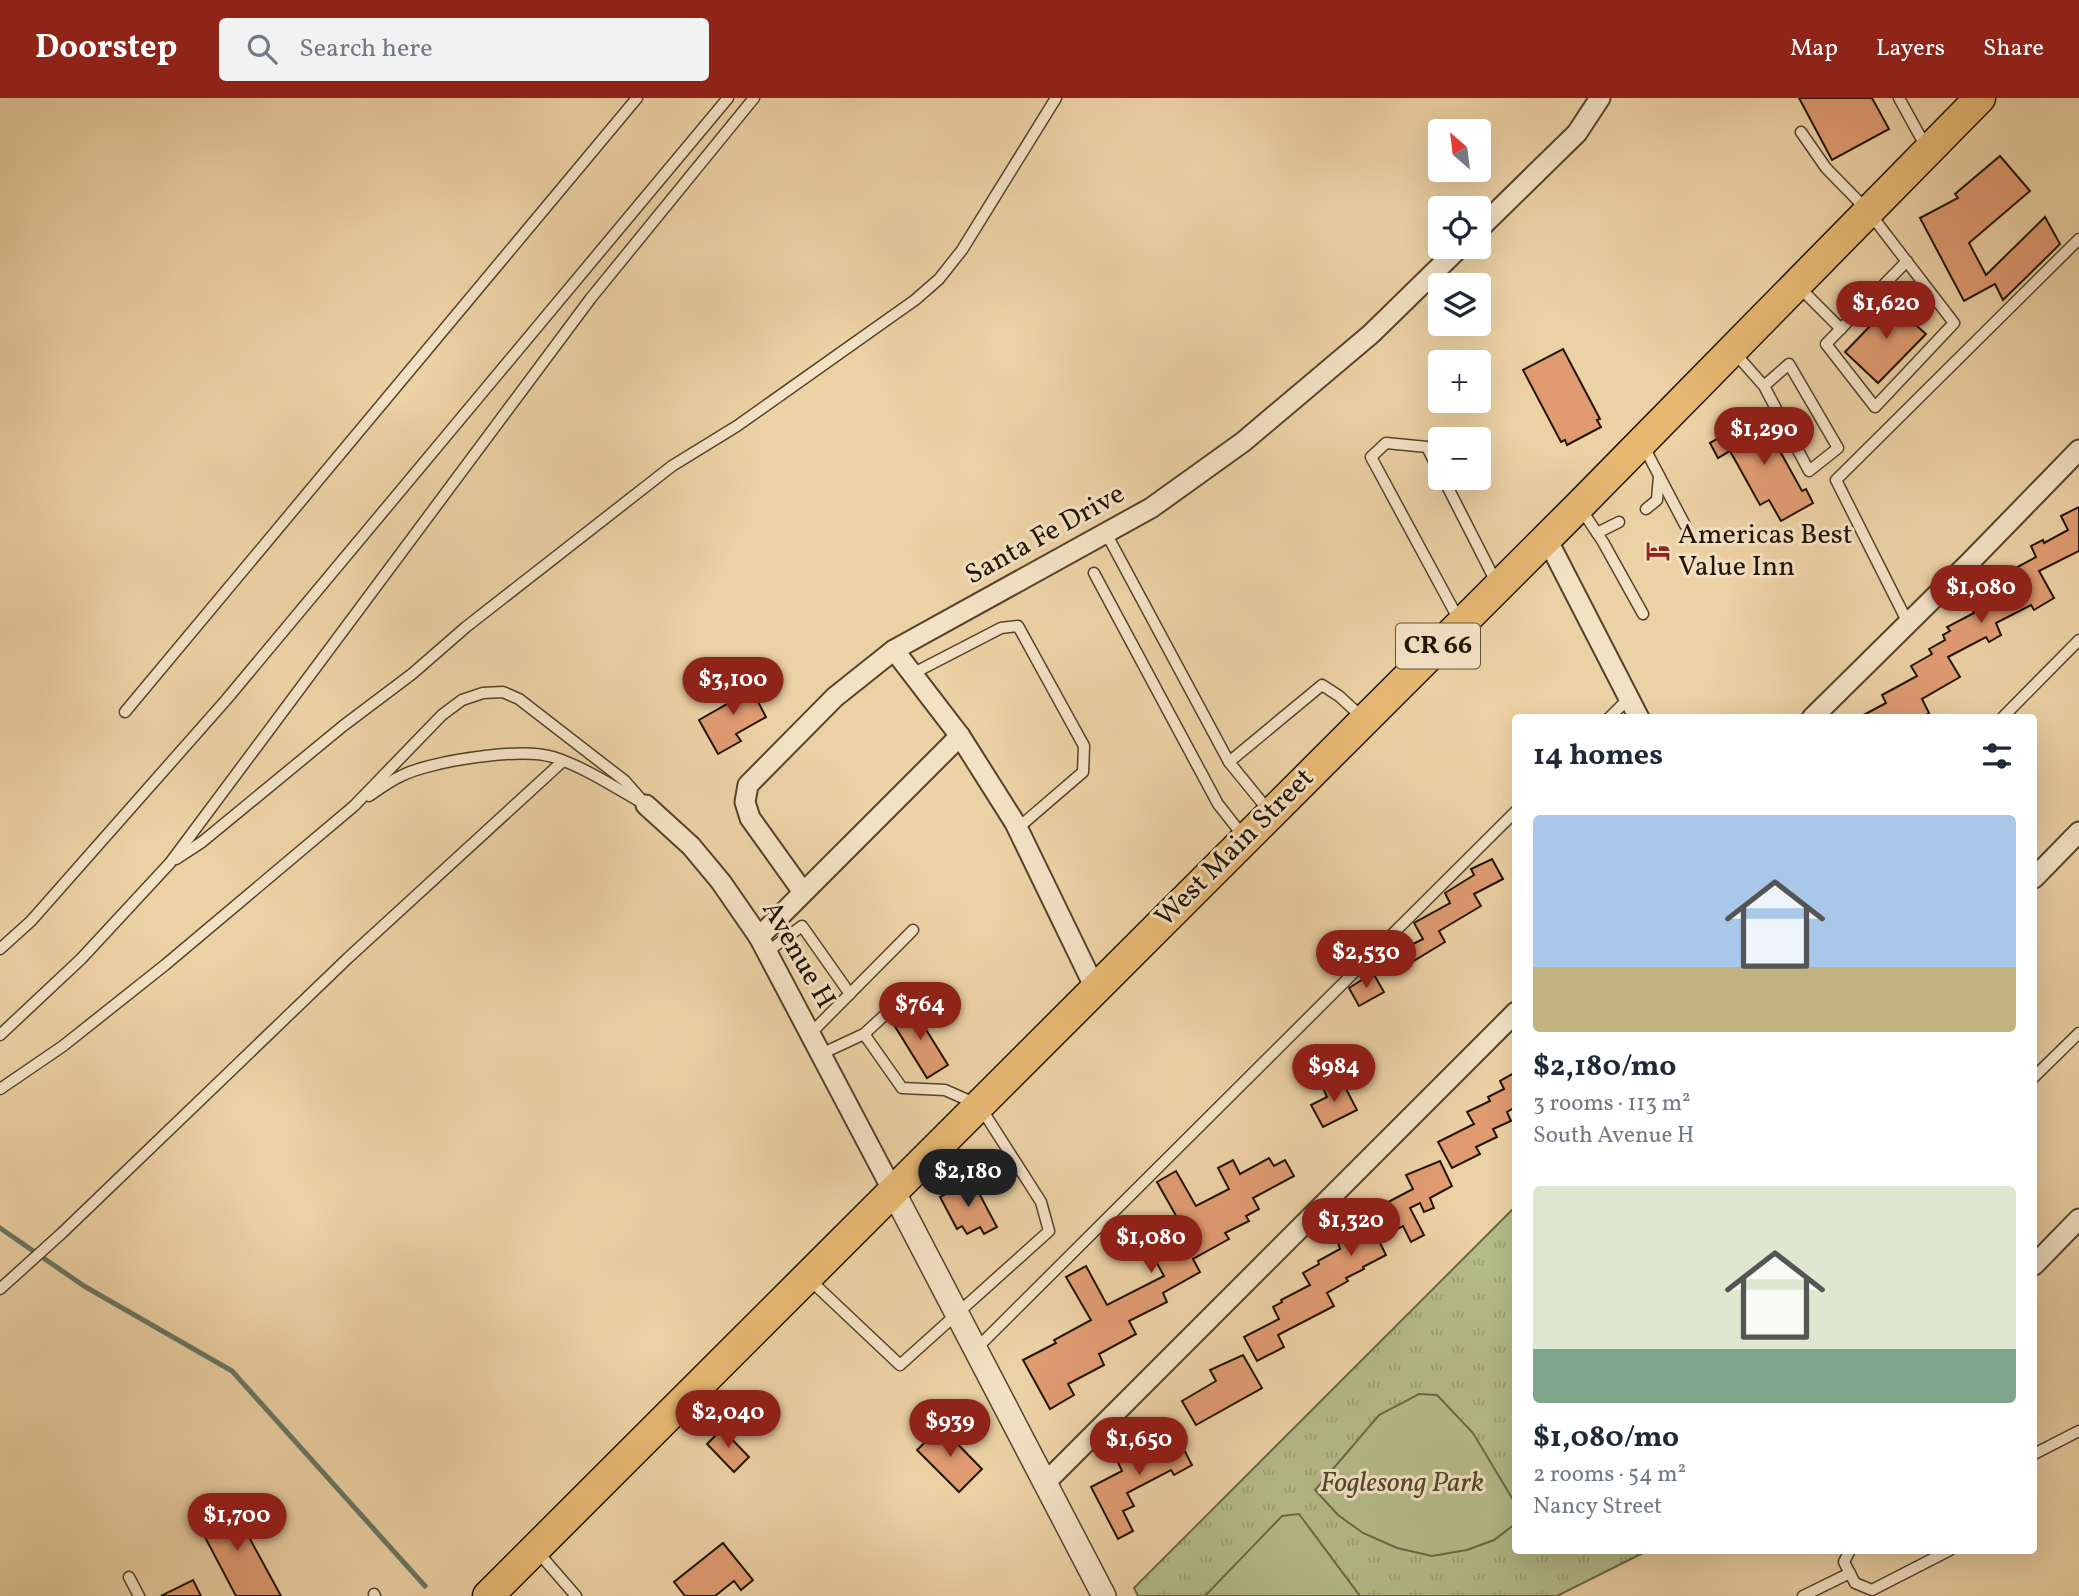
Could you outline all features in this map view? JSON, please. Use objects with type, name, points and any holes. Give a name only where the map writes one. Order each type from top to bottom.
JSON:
[{"type":"main road","name":"West Main Street","points":[[488,1596],[1578,506],[1980,98]]},
{"type":"street","points":[[1491,217],[1577,133],[1601,98]]},
{"type":"street","name":"Santa Fe Drive","points":[[803,892],[750,818],[746,802],[748,785],[835,697],[894,650],[1151,508],[1243,442],[1371,334],[1448,259]]},
{"type":"street","points":[[1816,714],[2079,450]]},
{"type":"street","points":[[1546,537],[1637,714]]},
{"type":"street","points":[[894,650],[960,736],[1018,828],[1095,988]]},
{"type":"street","points":[[763,944],[803,892],[960,736]]},
{"type":"street","name":"Avenue H","points":[[646,805],[691,846],[721,882],[763,944],[893,1191]]},
{"type":"street","points":[[2037,875],[2079,832]]},
{"type":"street","points":[[1045,1483],[1512,1016]]},
{"type":"street","points":[[893,1191],[1104,1596]]},
{"type":"street","points":[[2037,1262],[2079,1219]]},
{"type":"lane","points":[[125,712],[637,98]]},
{"type":"lane","points":[[0,949],[31,921],[226,700],[728,98]]},
{"type":"lane","points":[[0,1035],[81,959],[170,863],[591,299],[754,98]]},
{"type":"lane","points":[[170,863],[202,842],[343,726],[412,674],[466,627],[672,466],[737,426],[915,300],[939,279],[962,250],[1056,98]]},
{"type":"lane","points":[[1899,98],[1927,151]]},
{"type":"lane","points":[[1801,132],[1826,168],[1868,211],[1907,261],[1954,323],[1875,407],[1826,344],[1907,261]]},
{"type":"lane","points":[[1908,623],[1836,480],[2079,239]]},
{"type":"lane","points":[[1796,284],[1841,329]]},
{"type":"lane","points":[[1732,349],[1764,386],[1810,471],[1838,448],[1789,364],[1764,386]]},
{"type":"lane","points":[[1641,441],[1685,525]]},
{"type":"lane","points":[[1428,449],[1386,443],[1371,457],[1460,623]]},
{"type":"lane","points":[[1646,509],[1657,500],[1659,475]]},
{"type":"lane","points":[[1449,490],[1498,585]]},
{"type":"lane","points":[[1578,506],[1597,533],[1643,614]]},
{"type":"lane","points":[[1597,533],[1619,522]]},
{"type":"lane","points":[[1106,533],[1229,762],[1270,813]]},
{"type":"lane","points":[[1094,573],[1218,804],[1245,838]]},
{"type":"lane","points":[[912,674],[1001,628],[1018,626],[1084,746],[1083,772],[1018,828]]},
{"type":"lane","points":[[2006,714],[2079,640]]},
{"type":"lane","points":[[1229,762],[1322,685],[1339,696],[1364,719]]},
{"type":"lane","points":[[0,1089],[63,1046],[120,1002],[354,806],[442,715],[463,700],[483,693],[503,692],[519,699],[625,781],[646,805]]},
{"type":"lane","points":[[1613,714],[1629,698]]},
{"type":"lane","points":[[354,806],[401,775],[467,758],[507,754],[550,756],[580,767],[646,805]]},
{"type":"lane","points":[[0,1289],[338,968],[563,761]]},
{"type":"lane","points":[[976,1348],[1512,815]]},
{"type":"lane","points":[[763,944],[802,926],[850,994]]},
{"type":"lane","points":[[810,1034],[913,930]]},
{"type":"lane","points":[[821,1055],[864,1034],[899,1002]]},
{"type":"lane","points":[[2037,1074],[2079,1033]]},
{"type":"lane","points":[[807,1277],[900,1365],[1049,1231],[1041,1202],[979,1105],[945,1090],[902,1088],[864,1034]]},
{"type":"lane","points":[[2037,1452],[2079,1431]]},
{"type":"lane","points":[[535,1549],[576,1596]]},
{"type":"lane","points":[[1848,1554],[1844,1562],[1855,1583],[1872,1590],[1942,1554]]},
{"type":"lane","points":[[1804,1596],[1850,1573]]},
{"type":"lane","points":[[129,1577],[139,1596]]},
{"type":"green space","name":"Foglesong Park","points":[[1512,1210],[1512,1554],[1641,1554],[1557,1596],[1138,1596],[1134,1588]]},
{"type":"green space","points":[[1419,1394],[1437,1395],[1473,1433],[1512,1498],[1512,1526],[1494,1540],[1467,1550],[1432,1556],[1397,1548],[1363,1533],[1338,1515],[1315,1490],[1379,1415]]},
{"type":"green space","points":[[1299,1514],[1360,1596],[1205,1596],[1282,1516]]},
{"type":"building","points":[[1799,98],[1872,98],[1889,129],[1832,160]]},
{"type":"building","points":[[2000,156],[2030,191],[1969,243],[1986,275],[2045,217],[2060,244],[2003,300],[1995,284],[1964,301],[1920,218],[1958,198],[1955,194]]},
{"type":"building","points":[[1898,297],[1915,314],[1910,320],[1926,334],[1878,383],[1845,352]]},
{"type":"building","points":[[1563,349],[1600,419],[1597,420],[1601,427],[1567,445],[1565,440],[1561,442],[1523,370]]},
{"type":"building","points":[[1760,415],[1802,491],[1806,489],[1813,503],[1781,521],[1769,500],[1760,505],[1730,451],[1718,458],[1710,443]]},
{"type":"building","points":[[2079,507],[2079,551],[2039,571],[2054,598],[2034,610],[2031,605],[1996,623],[2001,635],[1989,642],[1986,637],[1948,657],[1960,677],[1922,699],[1928,714],[1865,714],[1886,703],[1882,695],[1917,676],[1911,666],[1932,654],[1929,649],[1945,640],[1943,635],[1950,631],[1947,627],[1974,613],[1971,606],[2007,587],[2001,576],[2036,557],[2031,546],[2043,540],[2044,543],[2068,530],[2061,516]]},
{"type":"building","points":[[746,679],[766,717],[736,734],[741,741],[718,754],[699,720],[732,701],[726,690]]},
{"type":"building","points":[[1492,859],[1503,879],[1474,894],[1481,906],[1439,931],[1445,942],[1392,974],[1385,958],[1423,939],[1414,923],[1450,903],[1445,893],[1474,875],[1471,869]]},
{"type":"building","points":[[1373,973],[1384,992],[1359,1006],[1349,988]]},
{"type":"building","points":[[912,1007],[948,1065],[927,1078],[891,1020]]},
{"type":"building","points":[[1512,1074],[1512,1109],[1507,1112],[1511,1121],[1493,1129],[1497,1137],[1476,1147],[1480,1154],[1452,1168],[1438,1142],[1474,1124],[1467,1112],[1490,1101],[1488,1097],[1504,1089],[1500,1081]]},
{"type":"building","points":[[1341,1079],[1357,1110],[1323,1127],[1311,1105],[1327,1097],[1323,1088]]},
{"type":"building","points":[[1269,1158],[1274,1166],[1285,1160],[1294,1176],[1253,1198],[1259,1209],[1246,1216],[1249,1221],[1225,1233],[1229,1239],[1193,1259],[1200,1272],[1163,1293],[1167,1302],[1129,1321],[1136,1334],[1099,1354],[1104,1365],[1068,1384],[1074,1395],[1050,1409],[1023,1360],[1091,1320],[1066,1277],[1086,1266],[1107,1305],[1164,1276],[1148,1247],[1183,1228],[1157,1182],[1176,1171],[1196,1206],[1229,1189],[1218,1168],[1233,1160],[1240,1174]]},
{"type":"building","points":[[1440,1161],[1452,1186],[1430,1198],[1434,1208],[1424,1212],[1420,1203],[1410,1208],[1424,1235],[1411,1242],[1403,1226],[1378,1239],[1386,1255],[1363,1267],[1364,1269],[1346,1278],[1348,1281],[1327,1293],[1334,1306],[1278,1335],[1284,1347],[1257,1361],[1244,1337],[1279,1319],[1273,1307],[1310,1285],[1303,1273],[1340,1249],[1338,1243],[1345,1240],[1342,1235],[1375,1218],[1371,1211],[1413,1189],[1406,1175]]},
{"type":"building","points":[[972,1180],[997,1227],[984,1234],[980,1227],[967,1234],[962,1226],[957,1229],[940,1197]]},
{"type":"building","points":[[1243,1355],[1262,1388],[1196,1425],[1182,1401],[1216,1381],[1210,1370]]},
{"type":"building","points":[[941,1427],[982,1469],[959,1492],[917,1450]]},
{"type":"building","points":[[1172,1427],[1192,1465],[1174,1475],[1171,1470],[1127,1493],[1134,1506],[1123,1511],[1133,1531],[1118,1539],[1091,1487],[1122,1471],[1116,1458],[1156,1440],[1154,1436]]},
{"type":"building","points":[[722,1429],[749,1457],[734,1472],[707,1444]]},
{"type":"building","points":[[224,1500],[227,1506],[231,1504],[281,1596],[236,1596],[197,1522],[213,1514],[210,1508]]},
{"type":"building","points":[[723,1543],[753,1580],[741,1590],[734,1581],[715,1596],[685,1596],[674,1582]]},
{"type":"building","points":[[193,1580],[201,1596],[161,1596]]},
{"type":"waterway","points":[[0,1228],[84,1286],[232,1371],[425,1586]]},
{"type":"place","name":"Americas Best Value Inn","points":[[1658,551]]}]
